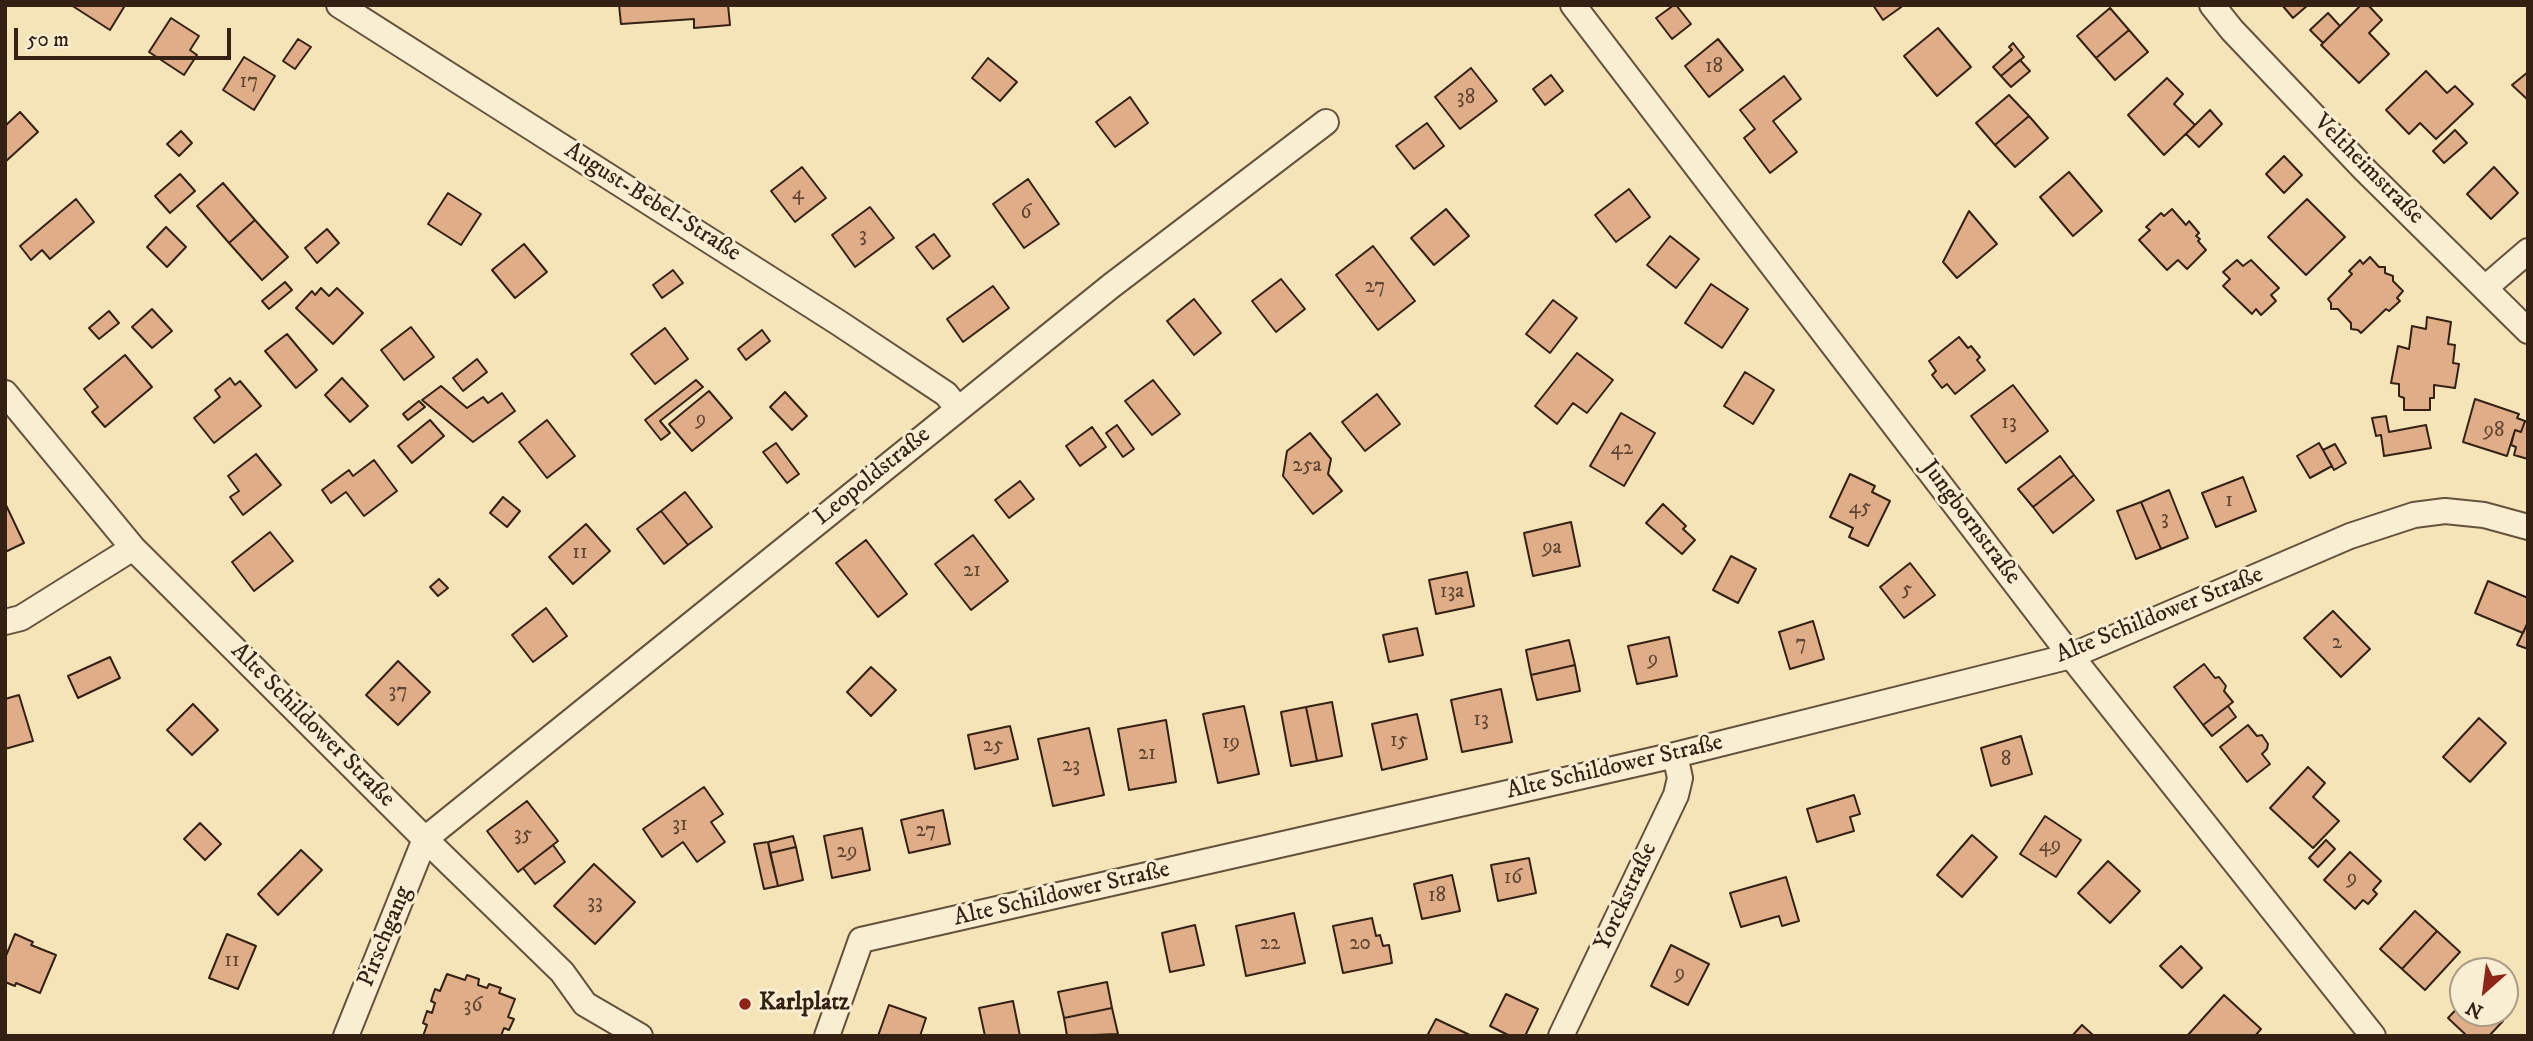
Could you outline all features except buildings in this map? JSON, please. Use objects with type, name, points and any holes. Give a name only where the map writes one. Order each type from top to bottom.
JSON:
[{"type":"street","name":"August-Bebel-Straße","points":[[339,5],[839,323],[946,394],[958,409]]},
{"type":"street","name":"Jungbornstraße","points":[[1573,5],[2071,656],[2373,1036]]},
{"type":"street","name":"Veltheimstraße","points":[[2212,5],[2232,30],[2365,170],[2528,331]]},
{"type":"street","name":"Leopoldstraße","points":[[425,839],[1111,286],[1326,122]]},
{"type":"street","points":[[2485,288],[2528,251]]},
{"type":"street","name":"Alte Schildower Straße","points":[[5,393],[133,548],[562,972],[584,1004],[640,1036]]},
{"type":"street","name":"Alte Schildower Straße","points":[[827,1036],[861,940],[1675,755],[2071,656],[2350,536],[2414,515],[2445,511],[2484,515],[2528,527]]},
{"type":"street","points":[[5,622],[21,618],[133,548]]},
{"type":"street","name":"Yorckstraße","points":[[1561,1036],[1676,795],[1680,778],[1675,755]]},
{"type":"street","name":"Pirschgang","points":[[346,1036],[425,839]]},
{"type":"place","name":"Karlplatz","points":[[745,1004]]}]
